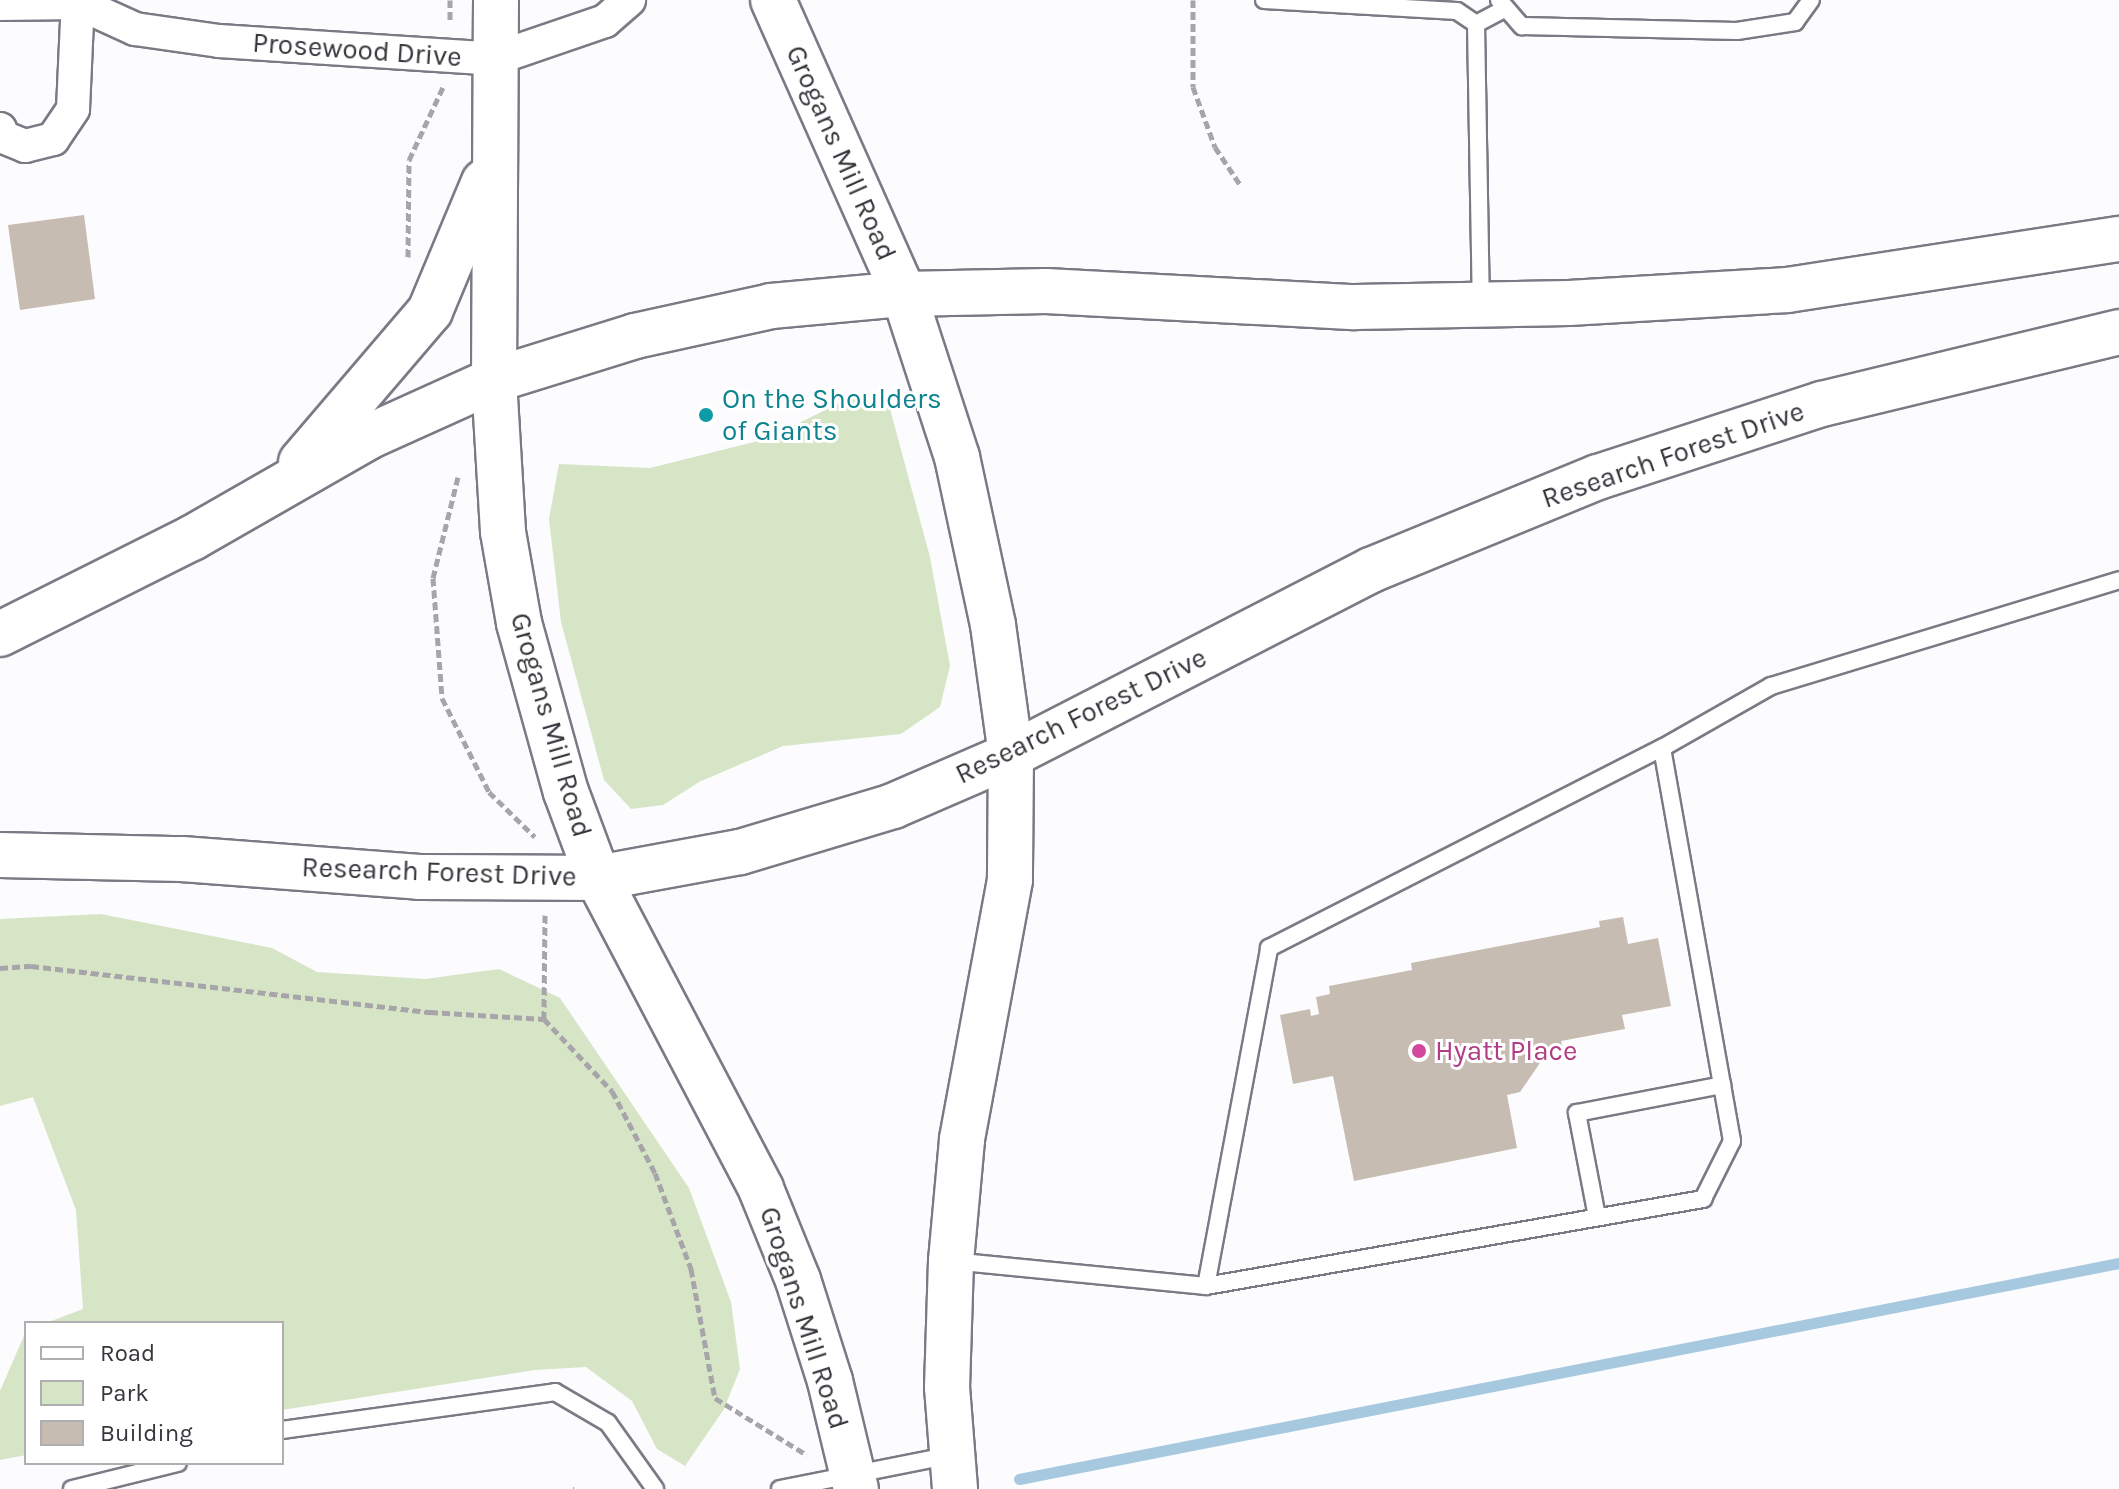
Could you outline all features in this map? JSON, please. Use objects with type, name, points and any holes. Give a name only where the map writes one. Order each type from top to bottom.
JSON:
[{"type":"main road","name":"Grogans Mill Road","points":[[496,0],[494,380],[503,532],[519,623],[566,792],[598,878],[761,1189],[830,1381],[854,1481]]},
{"type":"main road","name":"Grogans Mill Road","points":[[773,0],[904,294],[957,457],[993,625],[1011,755],[1010,880],[962,1140],[951,1261],[947,1387],[954,1472]]},
{"type":"main road","points":[[277,489],[430,311],[495,153]]},
{"type":"main road","points":[[0,634],[192,538],[368,437],[494,380],[635,336],[771,306],[904,294],[1046,291],[1355,307],[1788,290],[2119,239]]},
{"type":"main road","name":"Research Forest Drive","points":[[0,855],[182,859],[419,877],[598,878],[740,852],[893,806],[1011,755],[1371,570],[1598,477],[1822,404],[2119,332]]},
{"type":"street","name":"Prosewood Drive","points":[[0,4],[80,1],[135,29],[219,41],[494,59],[605,21],[629,0]]},
{"type":"street","points":[[0,129],[3,137],[25,146],[53,139],[73,109],[80,1]]},
{"type":"lane","points":[[1264,0],[1457,11],[1476,24]]},
{"type":"lane","points":[[1476,24],[1502,4],[1522,26],[1737,31],[1795,22],[1811,0]]},
{"type":"lane","points":[[1476,24],[1481,304]]},
{"type":"lane","points":[[1206,1286],[1269,948],[1662,748],[1771,686],[2119,580]]},
{"type":"lane","points":[[951,1261],[1206,1286],[1703,1199],[1732,1141],[1662,748]]},
{"type":"lane","points":[[1597,1217],[1577,1113],[1722,1085]]},
{"type":"lane","points":[[284,1430],[555,1392],[608,1423],[655,1489]]},
{"type":"lane","points":[[72,1489],[170,1465]]},
{"type":"lane","points":[[780,1489],[954,1472]]},
{"type":"path","points":[[1193,0],[1193,87],[1215,147],[1241,186]]},
{"type":"path","points":[[0,968],[31,966],[430,1012],[544,1019]]},
{"type":"green space","points":[[850,398],[890,409],[930,557],[950,666],[940,707],[901,734],[783,746],[699,782],[663,805],[631,809],[604,780],[561,622],[549,519],[559,464],[650,468],[766,439]]},
{"type":"green space","points":[[101,914],[272,948],[317,972],[425,979],[499,969],[560,998],[689,1188],[731,1302],[740,1369],[724,1409],[685,1466],[657,1449],[632,1401],[586,1367],[535,1370],[284,1410],[284,1321],[51,1321],[83,1309],[76,1210],[33,1097],[0,1106],[0,919]]},
{"type":"green space","points":[[24,1336],[24,1455],[0,1460],[0,1391]]},
{"type":"building","points":[[84,215],[95,299],[20,310],[8,225]]},
{"type":"building","name":"Hyatt Place","points":[[1623,917],[1628,944],[1658,938],[1671,1006],[1622,1015],[1625,1029],[1561,1041],[1563,1049],[1538,1053],[1540,1063],[1520,1092],[1507,1095],[1517,1148],[1354,1181],[1333,1076],[1293,1084],[1280,1015],[1310,1009],[1311,1016],[1319,1014],[1316,997],[1330,994],[1329,986],[1412,970],[1411,963],[1600,927],[1599,921]]},
{"type":"waterway","points":[[1019,1479],[2119,1263]]},
{"type":"place","name":"On the Shoulders of Giants","points":[[706,415]]},
{"type":"place","name":"Hyatt Place","points":[[1419,1051]]}]
